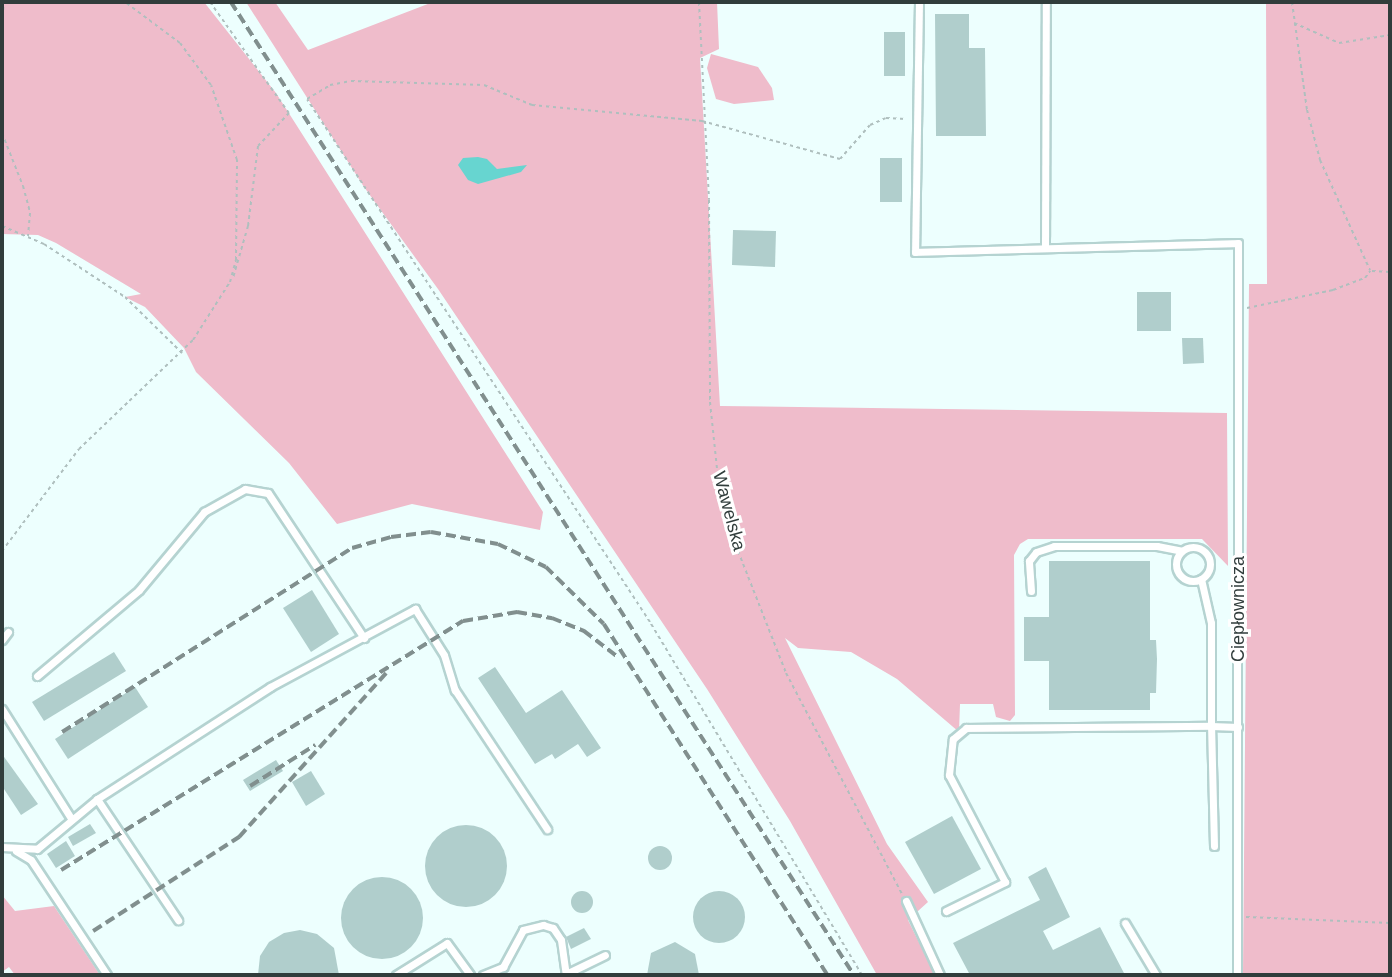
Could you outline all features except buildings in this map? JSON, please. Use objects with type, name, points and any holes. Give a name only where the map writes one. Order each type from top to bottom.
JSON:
[{"type":"lane","points":[[919,2],[915,251],[1045,248],[1046,2]]},
{"type":"lane","name":"Ciepłownicza","points":[[1045,248],[1238,243],[1237,975]]},
{"type":"lane","points":[[37,676],[139,590],[204,512],[245,489],[268,493],[364,638]]},
{"type":"lane","points":[[1031,591],[1029,561],[1036,552],[1054,546],[1157,546],[1182,551],[1196,547],[1206,553],[1210,567],[1202,579],[1212,623],[1214,846]]},
{"type":"lane","points":[[1182,551],[1176,561],[1180,575],[1190,581],[1202,579]]},
{"type":"lane","points":[[2,847],[16,850],[37,849],[97,799],[270,687],[415,609],[444,654],[455,690],[547,830]]},
{"type":"lane","points":[[2,640],[8,632]]},
{"type":"lane","points":[[2,709],[71,818]]},
{"type":"lane","points":[[946,911],[1005,882],[949,775],[953,739],[966,727],[1238,727]]},
{"type":"lane","points":[[97,799],[178,920]]},
{"type":"lane","points":[[16,850],[31,860],[107,975]]},
{"type":"lane","points":[[906,901],[940,975]]},
{"type":"lane","points":[[1125,923],[1156,975]]},
{"type":"lane","points":[[484,975],[503,967],[523,930],[543,925],[553,928],[561,940],[567,974],[605,955]]},
{"type":"lane","points":[[396,975],[447,943],[470,975]]},
{"type":"path","points":[[2,24],[5,2]]},
{"type":"path","points":[[125,2],[180,43],[202,70],[231,138],[239,176],[240,220],[230,282]]},
{"type":"path","points":[[2,551],[79,449],[182,353],[230,282],[248,226],[257,146],[289,113],[210,2]]},
{"type":"path","name":"Wawelska","points":[[699,2],[702,121],[709,200],[710,402],[718,478],[738,551],[786,673],[906,901]]},
{"type":"path","points":[[1292,2],[1293,23],[1320,160],[1370,270]]},
{"type":"path","points":[[1293,23],[1339,43],[1390,35]]},
{"type":"path","points":[[862,975],[650,622],[307,99],[330,85],[351,81],[484,85],[532,105],[702,121],[841,159],[870,125],[887,118],[917,119]]},
{"type":"path","points":[[2,133],[30,212],[28,237]]},
{"type":"path","points":[[2,226],[28,237],[125,298],[182,353]]},
{"type":"path","points":[[1370,270],[1390,272]]},
{"type":"path","points":[[1238,311],[1333,290],[1365,278],[1370,270]]},
{"type":"path","points":[[1238,917],[1390,923]]},
{"type":"shaded area","points":[[2,2],[204,2],[276,93],[543,512],[540,530],[412,504],[337,524],[289,463],[196,372],[184,348],[145,307],[125,297],[141,294],[38,235],[2,234]]},
{"type":"shaded area","points":[[246,2],[275,2],[308,50],[433,2],[717,2],[719,49],[700,58],[720,406],[1227,413],[1228,566],[1202,539],[1028,539],[1020,544],[1014,555],[1015,715],[1010,721],[996,717],[993,704],[960,704],[959,732],[897,679],[851,652],[798,648],[785,638],[887,844],[928,902],[908,920],[935,975],[877,975],[790,821],[707,689],[438,289],[364,187]]},
{"type":"shaded area","points":[[1266,2],[1390,2],[1390,975],[1243,975],[1249,284],[1267,284]]},
{"type":"shaded area","points":[[711,54],[758,67],[772,88],[774,100],[734,104],[716,99],[707,68]]},
{"type":"shaded area","points":[[2,895],[15,911],[54,906],[100,975],[15,975],[9,967],[2,972]]},
{"type":"water","points":[[463,158],[487,159],[497,169],[527,165],[521,172],[478,184],[468,180],[458,165]]},
{"type":"railway","points":[[231,2],[854,975]]},
{"type":"railway","points":[[62,732],[352,548],[391,537],[431,532],[498,544],[546,567],[604,624],[828,975]]},
{"type":"railway","points":[[61,870],[463,621],[517,612],[552,618],[584,631],[618,657]]},
{"type":"railway","points":[[93,931],[239,837],[387,672]]},
{"type":"railway","points":[[250,786],[315,745]]}]
